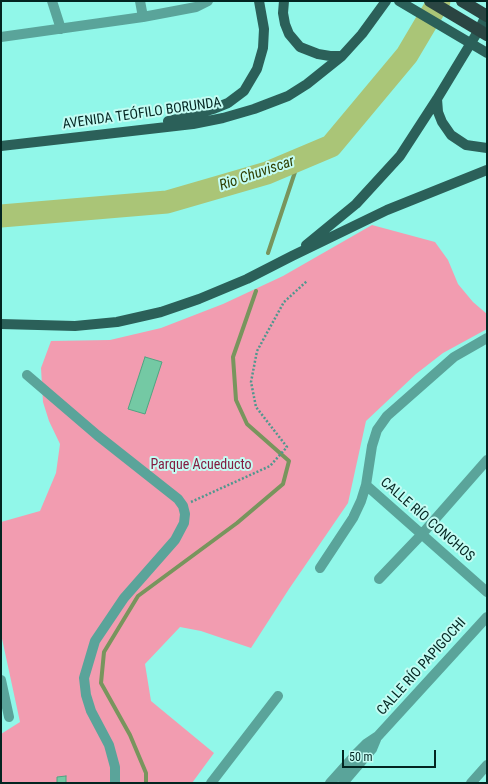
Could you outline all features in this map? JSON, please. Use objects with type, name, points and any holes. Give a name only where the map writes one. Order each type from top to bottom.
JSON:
[{"type":"highway","points":[[430,1],[487,35]]},
{"type":"highway","points":[[462,1],[487,14]]},
{"type":"main road","points":[[116,132],[197,114],[228,102],[244,91],[257,69],[263,48],[264,29],[259,1]]},
{"type":"main road","points":[[284,1],[283,12],[285,24],[289,34],[300,47],[318,54],[342,56]]},
{"type":"main road","name":"AVENIDA TEÓFILO BORUNDA","points":[[1,146],[193,124],[223,118],[254,109],[288,96],[307,84],[342,56],[362,34],[386,1]]},
{"type":"main road","points":[[399,1],[487,53]]},
{"type":"main road","points":[[292,256],[356,204],[400,156],[437,99],[487,14]]},
{"type":"main road","points":[[437,99],[438,112],[442,122],[451,135],[466,145],[487,148]]},
{"type":"main road","points":[[1,324],[75,326],[117,322],[161,312],[199,300],[247,279],[387,210],[487,170]]},
{"type":"street","points":[[52,1],[61,29]]},
{"type":"street","points":[[140,1],[143,17]]},
{"type":"street","points":[[1,37],[143,17],[196,7],[208,1]]},
{"type":"street","points":[[320,568],[361,501],[366,485],[372,446],[377,430],[387,416],[454,357],[487,338]]},
{"type":"street","points":[[27,375],[96,435],[178,499],[183,506],[185,514],[181,531],[175,540],[124,598],[95,641],[84,678],[86,695],[91,711],[109,745],[115,767],[115,783]]},
{"type":"street","points":[[379,579],[422,534],[487,460]]},
{"type":"street","name":"CALLE RÍO CONCHOS","points":[[366,485],[487,592]]},
{"type":"street","name":"CALLE RÍO PAPIGOCHI","points":[[330,783],[361,749],[378,736],[487,617]]},
{"type":"street","points":[[1,680],[9,717]]},
{"type":"street","points":[[211,783],[278,696]]},
{"type":"street","name":"CALLE RÍO PAPIGOCHI","points":[[343,783],[368,754],[378,736]]},
{"type":"street","points":[[471,783],[487,765]]},
{"type":"path","points":[[183,506],[270,466],[288,446],[256,408],[251,382],[257,351],[284,302],[307,281]]},
{"type":"green space","name":"Parque Acueducto","points":[[372,225],[435,242],[448,260],[458,284],[473,302],[487,314],[487,329],[443,353],[416,374],[366,421],[348,503],[289,589],[251,648],[201,631],[180,627],[145,664],[151,701],[214,753],[192,783],[1,783],[1,734],[20,722],[1,634],[1,522],[40,511],[56,473],[60,444],[49,421],[43,402],[41,368],[51,341],[110,340],[161,328],[223,304],[283,276]]},
{"type":"building","points":[[145,357],[162,362],[145,414],[128,409]]},
{"type":"building","points":[[66,776],[66,783],[57,783],[57,777]]},
{"type":"waterway","name":"Rio Chuviscar","points":[[1,216],[167,202],[267,173],[331,146],[407,55],[439,1]]},
{"type":"waterway","points":[[268,253],[299,160]]},
{"type":"waterway","points":[[146,783],[146,773],[130,735],[101,683],[104,652],[138,596],[237,523],[283,484],[289,461],[247,424],[236,400],[233,357],[256,291]]}]
